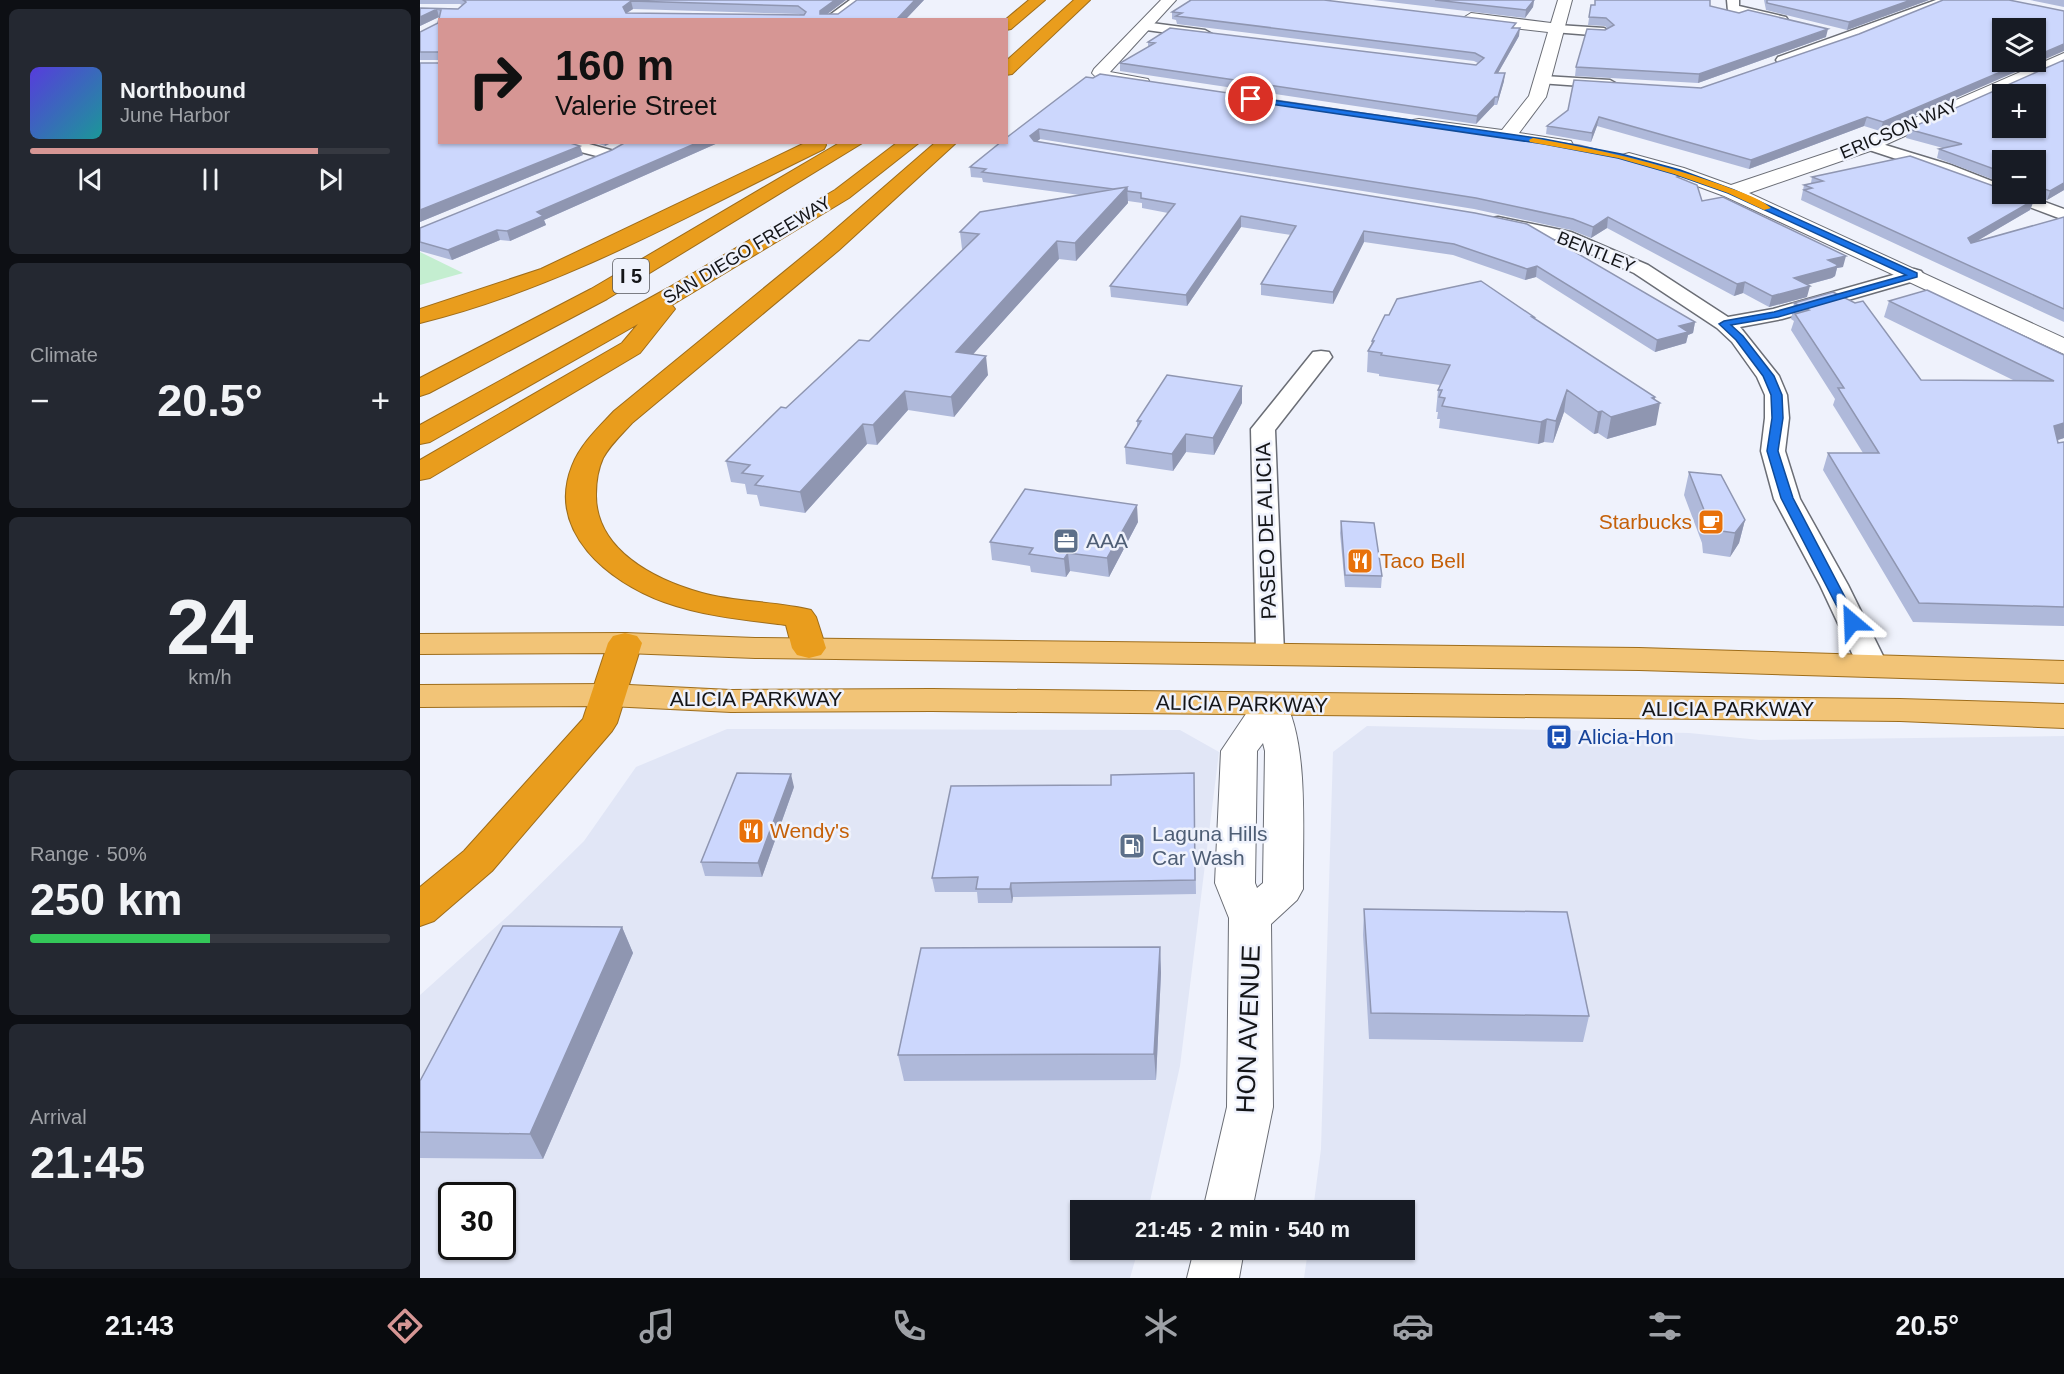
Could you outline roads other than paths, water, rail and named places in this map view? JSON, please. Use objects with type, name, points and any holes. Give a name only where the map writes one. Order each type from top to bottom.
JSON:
[{"type":"highway","points":[[1008,24],[1038,0]]},
{"type":"highway","points":[[1008,68],[1083,0]]},
{"type":"highway","points":[[420,316],[549,274],[820,144]]},
{"type":"highway","name":"SAN DIEGO FREEWAY","points":[[420,388],[599,294],[852,144]]},
{"type":"highway","name":"SAN DIEGO FREEWAY","points":[[420,436],[676,293],[842,194],[908,144]]},
{"type":"highway","points":[[809,648],[800,617],[693,601],[659,588],[623,569],[589,533],[581,503],[584,470],[601,441],[623,417],[831,245],[946,144]]},
{"type":"highway","points":[[420,472],[631,348],[676,293]]},
{"type":"highway","points":[[420,910],[478,861],[599,723],[625,644]]},
{"type":"main road","points":[[420,644],[625,644],[1270,653],[2064,672]]},
{"type":"main road","points":[[1270,653],[1270,704]]},
{"type":"main road","points":[[1527,708],[1646,688],[1866,685],[1873,666]]},
{"type":"main road","points":[[1953,712],[1963,692],[1997,689],[2064,690]]},
{"type":"main road","name":"ALICIA PARKWAY","points":[[420,696],[609,695],[731,701],[932,700],[1953,712],[2064,716]]},
{"type":"street","points":[[832,18],[858,0]]},
{"type":"street","points":[[1158,86],[1103,76],[1100,73],[1169,0]]},
{"type":"street","points":[[1507,136],[1528,112],[1537,97],[1544,80],[1565,0]]},
{"type":"street","points":[[1775,63],[1948,0]]},
{"type":"street","points":[[1733,4],[1797,24]]},
{"type":"street","points":[[1455,16],[1558,29],[1605,32]]},
{"type":"street","points":[[1144,26],[1215,35]]},
{"type":"street","points":[[1829,32],[1851,37]]},
{"type":"street","name":"ERICSON WAY","points":[[1731,192],[1869,145],[2064,58]]},
{"type":"street","points":[[1544,80],[1620,85]]},
{"type":"street","points":[[1402,121],[1578,147]]},
{"type":"street","points":[[568,144],[608,154]]},
{"type":"street","points":[[1869,145],[1945,169],[1992,187]]},
{"type":"street","points":[[586,163],[626,146]]},
{"type":"street","points":[[1608,154],[1677,172],[1731,192],[1914,275],[2064,347]]},
{"type":"street","points":[[2040,204],[2060,210]]},
{"type":"street","name":"BENTLEY","points":[[1474,216],[1564,236],[1641,269],[1724,324],[1739,338],[1768,376],[1776,395],[1777,418],[1773,451],[1787,498],[1834,585],[1873,666]]},
{"type":"street","points":[[1724,324],[1775,315],[1914,275]]},
{"type":"street","name":"PASEO DE ALICIA","points":[[1270,653],[1263,429],[1321,357]]},
{"type":"street","name":"HON AVENUE","points":[[1229,1200],[1250,1107],[1250,918],[1283,889],[1282,751],[1270,704]]},
{"type":"street","points":[[1213,1278],[1217,1260]]},
{"type":"place","name":"Starbucks","points":[[1711,522]]},
{"type":"place","name":"AAA","points":[[1066,541]]},
{"type":"place","name":"Taco Bell","points":[[1360,561]]},
{"type":"place","name":"Alicia-Hon","points":[[1559,737]]},
{"type":"place","name":"Wendy's","points":[[751,831]]},
{"type":"place","name":"Laguna Hills Car Wash","points":[[1132,846]]}]
